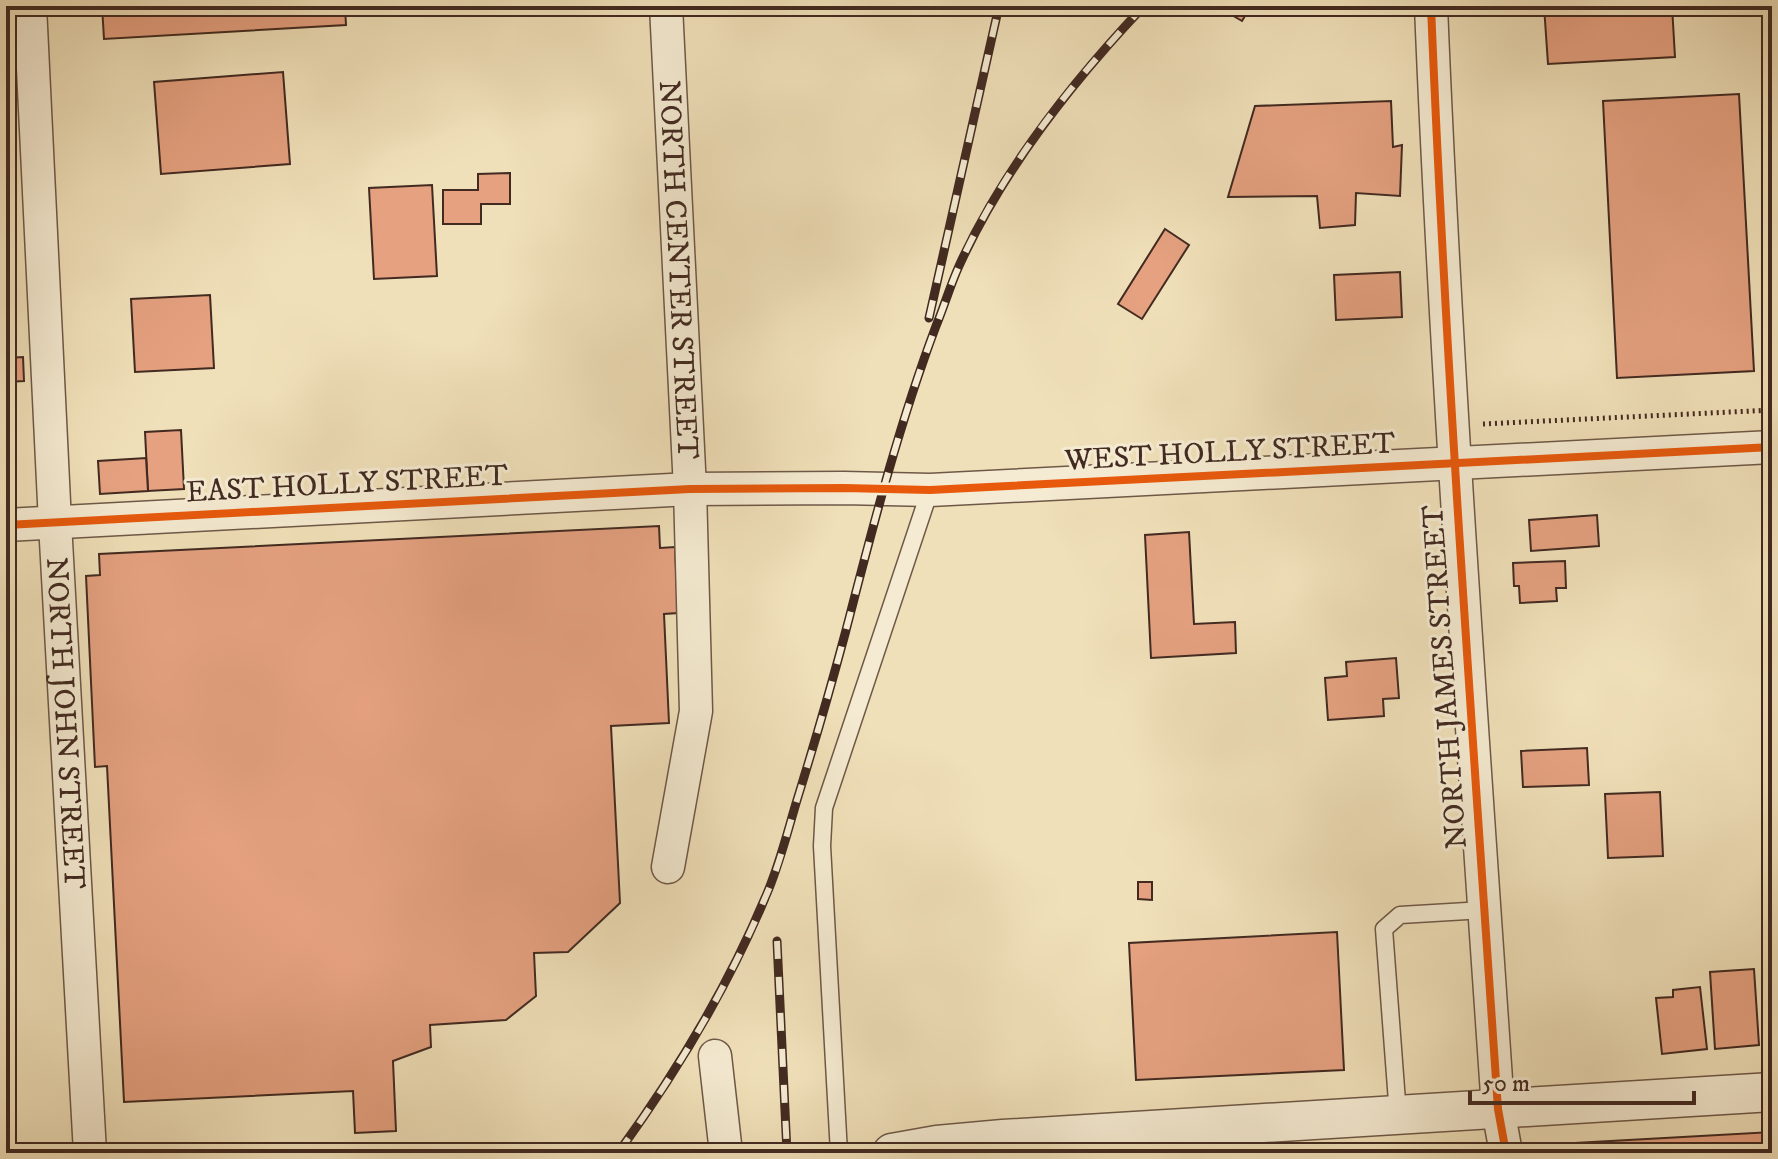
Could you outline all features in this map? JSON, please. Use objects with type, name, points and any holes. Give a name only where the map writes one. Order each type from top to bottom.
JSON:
[{"type":"street","name":"NORTH JOHN STREET","points":[[30,6],[90,1153]]},
{"type":"street","name":"NORTH CENTER STREET","points":[[666,6],[690,489],[696,711],[668,867]]},
{"type":"street","name":"NORTH JAMES STREET","points":[[1431,6],[1454,462],[1498,1109],[1506,1153]]},
{"type":"street","name":"WEST HOLLY STREET","points":[[690,489],[930,490],[1772,447]]},
{"type":"street","name":"EAST HOLLY STREET","points":[[6,525],[690,489]]},
{"type":"street","points":[[715,1056],[726,1153]]},
{"type":"street","points":[[892,1153],[1003,1139],[1772,1092]]},
{"type":"lane","points":[[839,1153],[822,846],[824,808],[930,490]]},
{"type":"lane","points":[[1398,1115],[1384,929],[1400,915],[1484,910]]},
{"type":"path","points":[[1481,424],[1772,410]]},
{"type":"building","points":[[102,6],[345,6],[346,25],[104,39]]},
{"type":"building","points":[[1235,6],[1251,6],[1242,21],[1230,14]]},
{"type":"building","points":[[1544,6],[1672,6],[1675,57],[1548,64]]},
{"type":"building","points":[[283,72],[290,164],[161,174],[154,82]]},
{"type":"building","points":[[1739,94],[1754,371],[1617,378],[1603,101]]},
{"type":"building","points":[[1391,101],[1393,147],[1402,145],[1400,196],[1356,193],[1355,225],[1320,228],[1317,196],[1228,197],[1255,106]]},
{"type":"building","points":[[510,173],[510,204],[481,204],[481,224],[443,224],[443,190],[478,190],[478,174]]},
{"type":"building","points":[[432,185],[437,276],[374,279],[369,188]]},
{"type":"building","points":[[1165,229],[1189,245],[1142,319],[1118,304]]},
{"type":"building","points":[[1400,272],[1402,317],[1336,320],[1334,275]]},
{"type":"building","points":[[210,295],[214,368],[135,372],[131,299]]},
{"type":"building","points":[[23,357],[24,381],[6,382],[6,358]]},
{"type":"building","points":[[181,430],[184,489],[148,491],[145,432]]},
{"type":"building","points":[[146,458],[148,491],[100,494],[98,461]]},
{"type":"building","points":[[1597,515],[1599,546],[1531,551],[1529,520]]},
{"type":"building","points":[[659,526],[660,548],[675,547],[678,613],[664,614],[669,723],[611,726],[620,903],[568,952],[534,953],[536,996],[506,1020],[430,1025],[431,1047],[393,1061],[396,1131],[355,1133],[353,1091],[124,1102],[107,766],[95,767],[86,576],[100,575],[99,554]]},
{"type":"building","points":[[1189,532],[1194,624],[1235,622],[1236,653],[1151,658],[1145,535]]},
{"type":"building","points":[[1565,561],[1566,588],[1556,588],[1557,601],[1520,603],[1519,586],[1514,586],[1513,563]]},
{"type":"building","points":[[1396,658],[1399,698],[1383,699],[1384,716],[1328,720],[1325,678],[1347,676],[1346,662]]},
{"type":"building","points":[[1587,748],[1589,785],[1523,787],[1521,751]]},
{"type":"building","points":[[1660,792],[1663,856],[1608,858],[1605,794]]},
{"type":"building","points":[[1138,882],[1152,882],[1152,900],[1138,899]]},
{"type":"building","points":[[1337,932],[1344,1070],[1136,1080],[1129,943]]},
{"type":"building","points":[[1754,969],[1759,1045],[1715,1049],[1710,972]]},
{"type":"building","points":[[1700,987],[1707,1049],[1662,1054],[1656,998],[1673,997],[1673,990]]},
{"type":"building","points":[[1772,1132],[1772,1153],[1575,1153],[1575,1143]]},
{"type":"building","points":[[1461,1147],[1461,1153],[1330,1153]]},
{"type":"railway","points":[[929,318],[999,6]]},
{"type":"railway","points":[[618,1153],[699,1030],[734,965],[770,886],[828,697],[898,440],[922,364],[959,266],[996,195],[1041,128],[1090,65],[1144,6]]},
{"type":"railway","points":[[777,941],[787,1153]]},
{"type":"cycle path","points":[[1431,6],[1461,558],[1498,1109],[1506,1153]]},
{"type":"cycle path","points":[[6,525],[690,489],[930,490],[1772,447]]}]
